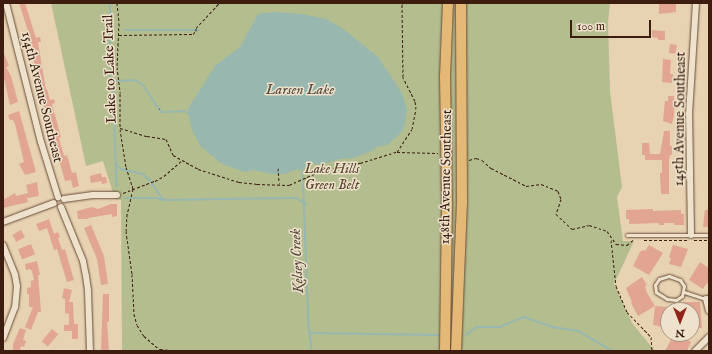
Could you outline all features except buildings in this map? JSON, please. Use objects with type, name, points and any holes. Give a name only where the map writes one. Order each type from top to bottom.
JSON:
[{"type":"main road","name":"148th Avenue Southeast","points":[[445,351],[447,202],[445,77],[448,3]]},
{"type":"main road","name":"148th Avenue Southeast","points":[[456,351],[462,165],[460,46],[461,3]]},
{"type":"main road","points":[[446,34],[448,46],[454,49],[460,46]]},
{"type":"main road","points":[[446,249],[451,245],[454,245],[459,255]]},
{"type":"street","name":"154th Avenue Southeast","points":[[6,3],[48,170],[61,198]]},
{"type":"street","name":"145th Avenue Southeast","points":[[691,235],[689,114],[696,3]]},
{"type":"street","points":[[3,222],[54,203],[61,198],[93,195],[117,195]]},
{"type":"street","points":[[61,198],[64,203],[61,207]]},
{"type":"street","points":[[54,203],[58,207],[61,207],[83,261],[88,291],[90,351]]},
{"type":"street","points":[[3,245],[15,275],[17,286],[15,308],[3,338]]},
{"type":"street","points":[[708,297],[709,312]]},
{"type":"street","points":[[695,351],[709,337]]},
{"type":"lane","points":[[627,235],[709,235]]},
{"type":"lane","points":[[662,277],[675,278],[682,283],[684,292],[676,300],[666,299],[658,295],[655,285],[662,277]]},
{"type":"lane","points":[[684,292],[708,297]]},
{"type":"path","name":"Lake to Lake Trail","points":[[117,3],[119,35],[117,52],[120,128],[147,136],[166,138],[173,155],[198,169],[239,182],[257,184],[289,184],[301,181],[323,170],[360,163],[397,152]]},
{"type":"path","points":[[119,35],[193,34],[196,31],[196,28],[219,3]]},
{"type":"path","points":[[397,152],[412,129],[416,109],[415,101],[404,77],[402,3]]},
{"type":"path","points":[[120,128],[126,167],[133,189],[127,214],[126,231],[132,274],[134,314],[137,325],[144,336],[161,350],[178,351]]},
{"type":"path","points":[[397,152],[441,153]]},
{"type":"path","points":[[468,160],[476,158],[482,160],[491,168],[526,186],[542,184],[558,191],[561,199],[556,214],[572,229],[589,225],[607,231],[611,240],[616,286],[627,312],[651,337],[652,351]]},
{"type":"path","points":[[117,195],[155,181],[164,176],[181,160]]},
{"type":"path","points":[[278,168],[279,184]]},
{"type":"path","points":[[611,240],[616,244],[627,245],[633,240]]},
{"type":"path","points":[[640,240],[709,240]]},
{"type":"green space","name":"Lake Hills Green Belt","points":[[51,3],[610,3],[608,22],[610,91],[622,187],[617,197],[623,241],[634,241],[614,284],[632,323],[655,351],[122,351],[121,200],[115,199],[103,161],[86,166]]},
{"type":"water","name":"Larsen Lake","points":[[274,12],[302,14],[326,19],[342,28],[378,57],[402,93],[407,109],[405,124],[402,132],[387,145],[376,147],[374,150],[353,158],[339,159],[321,165],[312,163],[303,170],[294,170],[286,174],[272,174],[254,170],[245,172],[222,164],[200,146],[191,127],[188,109],[215,66],[240,47],[258,14]]},
{"type":"waterway","name":"Kelsey Creek","points":[[110,3],[110,57],[113,64],[111,73],[113,81],[136,80],[144,86],[162,112],[185,111],[190,114]]},
{"type":"waterway","points":[[125,30],[199,30]]},
{"type":"waterway","points":[[113,81],[117,186]]},
{"type":"waterway","points":[[116,164],[121,169],[143,174],[150,180],[163,199]]},
{"type":"waterway","name":"Kelsey Creek","points":[[303,170],[309,326],[312,351]]},
{"type":"waterway","points":[[125,198],[157,198],[164,200],[297,198],[306,204]]},
{"type":"waterway","points":[[466,335],[477,327],[500,327],[524,317],[553,327],[578,331],[613,351]]},
{"type":"waterway","points":[[310,333],[438,335]]}]
